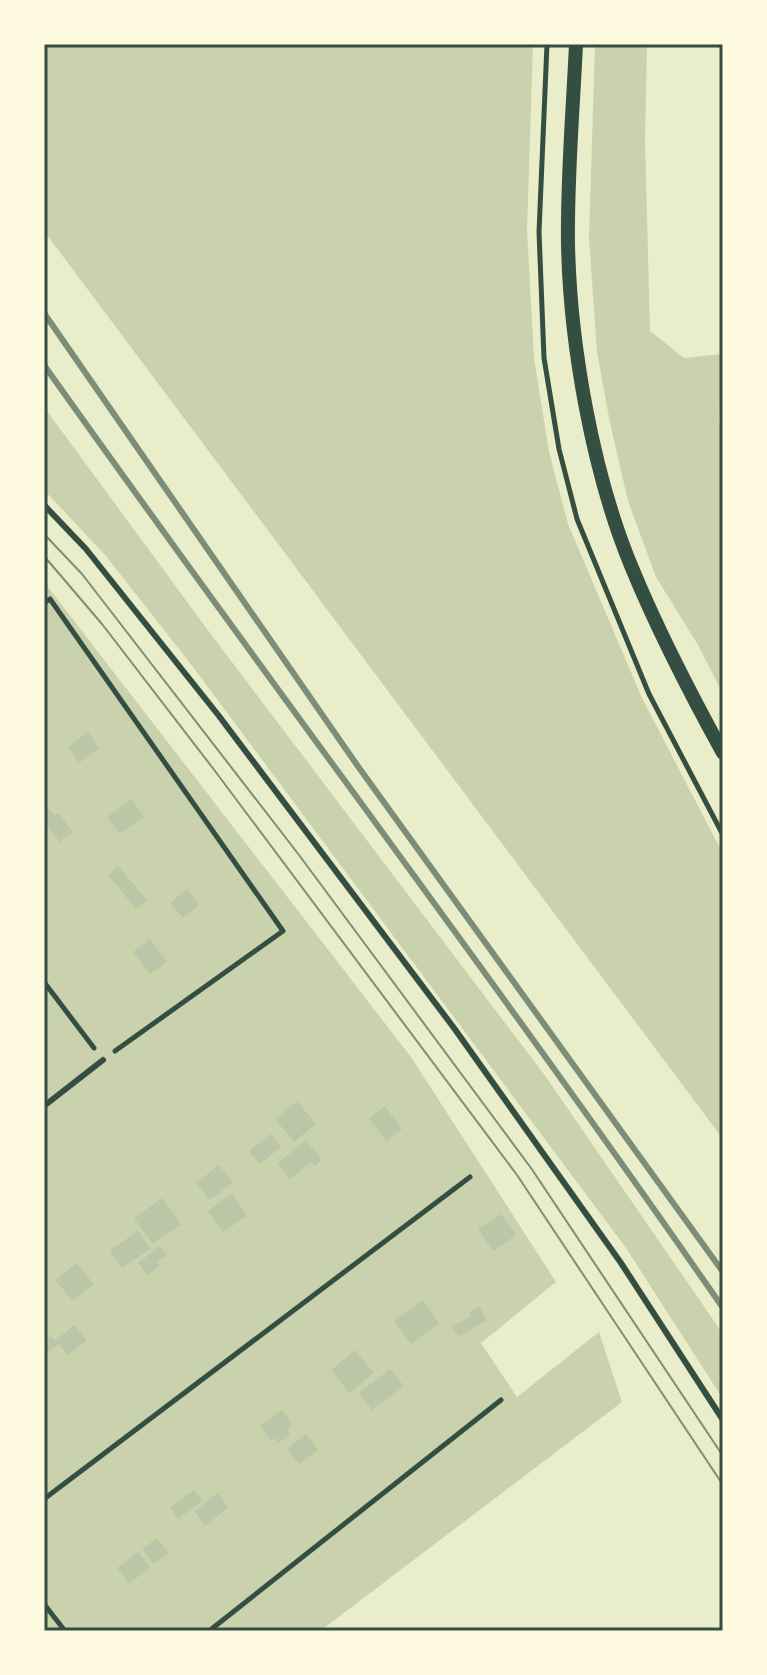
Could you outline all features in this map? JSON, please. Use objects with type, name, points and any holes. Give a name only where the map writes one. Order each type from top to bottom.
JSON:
[{"type":"street","points":[[576,44],[568,244],[578,360],[592,434],[611,508],[632,568],[723,753]]},
{"type":"lane","points":[[44,505],[86,549],[219,716],[454,1028],[621,1263],[723,1420]]},
{"type":"lane","points":[[44,1106],[103,1060]]},
{"type":"path","points":[[44,603],[50,599],[283,931],[103,1060],[44,982]]},
{"type":"path","points":[[44,1499],[470,1177]]},
{"type":"path","points":[[209,1631],[501,1400]]},
{"type":"path","points":[[44,1604],[65,1631]]},
{"type":"green space","points":[[44,44],[533,44],[527,230],[534,358],[549,452],[568,524],[642,698],[723,854],[723,1139],[44,231]]},
{"type":"green space","points":[[595,44],[647,44],[645,139],[650,331],[684,358],[722,354],[719,424],[723,426],[723,627],[720,637],[723,642],[723,694],[698,645],[656,577],[628,501],[610,423],[597,352],[589,238]]},
{"type":"green space","points":[[44,407],[210,633],[546,1077],[723,1334],[723,1399],[626,1248],[193,667],[106,556],[44,490]]},
{"type":"green space","points":[[44,582],[411,1057],[556,1282],[481,1343],[517,1397],[599,1332],[622,1402],[320,1631],[44,1631]]},
{"type":"building","points":[[88,732],[99,748],[79,763],[68,747]]},
{"type":"building","points":[[131,799],[144,817],[120,834],[107,817]]},
{"type":"building","points":[[44,803],[55,816],[58,813],[73,832],[60,842],[44,823]]},
{"type":"building","points":[[118,866],[147,900],[136,909],[108,875]]},
{"type":"building","points":[[187,889],[199,905],[183,918],[170,903]]},
{"type":"building","points":[[150,939],[167,962],[150,974],[133,952]]},
{"type":"building","points":[[297,1101],[316,1124],[294,1142],[275,1119]]},
{"type":"building","points":[[385,1106],[402,1129],[386,1141],[369,1118]]},
{"type":"building","points":[[271,1134],[281,1147],[260,1164],[249,1151]]},
{"type":"building","points":[[306,1140],[322,1160],[315,1166],[311,1162],[290,1179],[278,1163]]},
{"type":"building","points":[[219,1165],[233,1183],[209,1200],[196,1183]]},
{"type":"building","points":[[232,1193],[247,1216],[223,1232],[208,1211]]},
{"type":"building","points":[[162,1198],[181,1224],[153,1244],[134,1218]]},
{"type":"building","points":[[501,1214],[516,1235],[493,1251],[478,1229]]},
{"type":"building","points":[[138,1231],[150,1249],[122,1268],[110,1250]]},
{"type":"building","points":[[160,1246],[167,1255],[157,1262],[160,1266],[147,1275],[138,1263]]},
{"type":"building","points":[[76,1263],[94,1284],[73,1301],[55,1280]]},
{"type":"building","points":[[423,1300],[439,1323],[411,1344],[394,1321]]},
{"type":"building","points":[[479,1306],[487,1320],[458,1337],[452,1327],[471,1316],[469,1312]]},
{"type":"building","points":[[74,1325],[87,1340],[68,1355],[59,1344],[47,1353],[44,1342],[51,1336],[55,1341]]},
{"type":"building","points":[[355,1350],[374,1373],[349,1393],[331,1370]]},
{"type":"building","points":[[390,1369],[404,1386],[372,1410],[359,1393]]},
{"type":"building","points":[[282,1410],[292,1425],[287,1429],[290,1434],[278,1443],[275,1438],[271,1441],[260,1426]]},
{"type":"building","points":[[306,1434],[318,1450],[299,1464],[287,1449]]},
{"type":"building","points":[[194,1490],[202,1501],[178,1519],[170,1507]]},
{"type":"building","points":[[218,1493],[228,1508],[205,1526],[194,1511]]},
{"type":"building","points":[[157,1538],[169,1553],[154,1564],[142,1549]]},
{"type":"building","points":[[138,1552],[150,1567],[129,1584],[117,1568]]},
{"type":"tram line","points":[[44,534],[82,574],[299,855],[531,1168],[723,1456]]},
{"type":"tram line","points":[[44,556],[102,624],[215,771],[517,1175],[723,1485]]},
{"type":"railway","points":[[44,313],[357,765],[723,1272]]},
{"type":"railway","points":[[44,365],[723,1308]]}]
